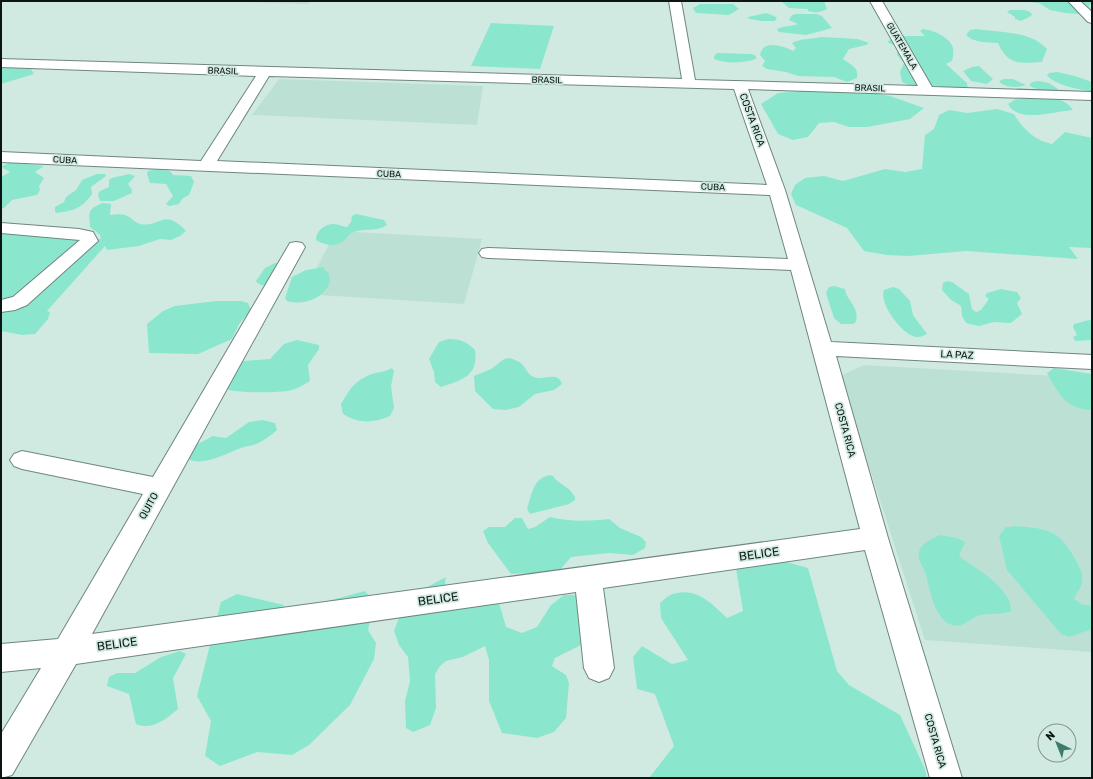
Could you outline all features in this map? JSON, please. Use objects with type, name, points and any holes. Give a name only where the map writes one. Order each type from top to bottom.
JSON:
[{"type":"street","points":[[675,1],[689,83]]},
{"type":"street","name":"GUATEMALA","points":[[876,1],[927,90]]},
{"type":"street","points":[[1074,1],[1092,19]]},
{"type":"street","name":"BRASIL","points":[[1,63],[264,73],[739,84],[1092,96]]},
{"type":"street","points":[[206,166],[264,73]]},
{"type":"street","name":"COSTA RICA","points":[[739,84],[777,190],[823,348],[875,538],[946,778]]},
{"type":"street","name":"CUBA","points":[[1,156],[777,190]]},
{"type":"street","points":[[1,228],[79,234],[87,236],[89,241],[85,246],[20,300],[8,306],[1,306]]},
{"type":"street","name":"QUITO","points":[[1,764],[67,651],[296,247]]},
{"type":"street","points":[[488,253],[799,265]]},
{"type":"street","name":"LA PAZ","points":[[823,348],[1092,362]]},
{"type":"street","points":[[22,460],[159,488]]},
{"type":"street","name":"BELICE","points":[[1,658],[67,651],[875,538]]},
{"type":"street","points":[[588,579],[599,668]]},
{"type":"shaded area","points":[[215,1],[310,1],[308,4]]},
{"type":"shaded area","points":[[279,79],[483,86],[477,125],[252,115]]},
{"type":"shaded area","points":[[336,231],[482,239],[464,304],[303,294]]},
{"type":"shaded area","points":[[864,365],[1092,378],[1092,652],[925,640],[840,376]]},
{"type":"green space","points":[[781,1],[824,1],[827,9],[816,12],[808,11],[808,9],[789,8]]},
{"type":"green space","points":[[1020,1],[1092,1],[1089,7],[1092,10],[1092,14],[1088,10],[1079,14],[1065,13],[1050,10],[1039,3]]},
{"type":"green space","points":[[700,4],[733,4],[739,9],[729,15],[696,13],[693,8]]},
{"type":"green space","points":[[1010,10],[1025,10],[1032,14],[1021,21],[1015,19],[1015,17],[1007,12]]},
{"type":"green space","points":[[766,13],[777,18],[775,21],[762,21],[749,19],[748,17]]},
{"type":"green space","points":[[816,14],[822,16],[832,28],[806,35],[779,32],[777,29],[798,24],[789,20],[792,15]]},
{"type":"green space","points":[[491,23],[554,26],[540,69],[471,66]]},
{"type":"green space","points":[[923,29],[945,37],[951,44],[953,48],[952,61],[946,64],[967,83],[968,90],[952,95],[935,94],[902,82],[900,72],[904,63],[897,55],[897,47],[887,42],[896,36],[925,36],[920,31]]},
{"type":"green space","points":[[976,29],[1014,33],[1032,38],[1047,49],[1042,62],[1016,62],[1006,56],[998,43],[977,41],[966,35],[970,30]]},
{"type":"green space","points":[[821,37],[858,39],[869,43],[849,49],[843,59],[856,69],[857,78],[847,82],[834,77],[798,76],[786,72],[767,69],[762,66],[765,61],[760,55],[762,50],[769,45],[784,47],[793,51],[796,48],[792,43],[794,42]]},
{"type":"green space","points":[[717,53],[752,54],[756,56],[756,59],[741,62],[724,62],[714,59],[714,56]]},
{"type":"green space","points":[[979,66],[993,79],[987,84],[971,81],[963,71]]},
{"type":"green space","points":[[1,67],[32,67],[31,69],[34,74],[1,84]]},
{"type":"green space","points":[[1057,72],[1092,82],[1092,91],[1081,90],[1061,84],[1047,75],[1049,73]]},
{"type":"green space","points":[[1004,79],[1013,79],[1026,85],[1015,87],[1004,85],[999,81]]},
{"type":"green space","points":[[1039,81],[1049,83],[1058,89],[1055,91],[1044,91],[1029,85],[1032,82]]},
{"type":"green space","points":[[840,88],[890,96],[924,108],[910,119],[867,127],[849,127],[834,122],[819,123],[808,137],[793,140],[778,134],[761,104],[778,93]]},
{"type":"green space","points":[[1037,97],[1062,100],[1073,110],[1048,114],[1028,115],[1020,114],[1013,110],[1008,104],[1016,99]]},
{"type":"green space","points":[[997,109],[1014,114],[1021,124],[1034,137],[1052,144],[1065,132],[1092,138],[1092,248],[1069,247],[1078,259],[966,251],[908,256],[887,255],[864,251],[847,228],[796,205],[791,194],[795,185],[805,178],[824,176],[843,181],[885,169],[905,172],[922,169],[925,135],[934,129],[939,115],[949,110],[967,113]]},
{"type":"green space","points":[[11,162],[44,166],[35,172],[44,178],[39,186],[40,190],[37,195],[12,200],[1,209],[1,177],[10,172],[2,166]]},
{"type":"green space","points":[[157,169],[170,171],[173,175],[191,176],[194,182],[189,195],[182,199],[179,204],[169,206],[166,204],[173,196],[166,184],[150,183],[147,174],[148,171]]},
{"type":"green space","points":[[97,174],[105,174],[106,176],[91,187],[92,194],[81,206],[73,210],[57,213],[55,212],[55,207],[64,202],[66,197],[76,190],[82,180]]},
{"type":"green space","points":[[129,174],[135,176],[128,184],[132,190],[132,193],[114,201],[100,201],[98,194],[100,191],[109,187],[109,180]]},
{"type":"green space","points":[[103,203],[111,204],[110,215],[124,215],[140,224],[153,223],[167,219],[172,220],[186,231],[180,236],[171,240],[160,239],[139,246],[107,250],[105,246],[47,311],[50,312],[48,319],[35,334],[22,335],[1,331],[1,232],[101,239],[100,235],[90,227],[89,214],[94,207]]},
{"type":"green space","points":[[356,214],[384,220],[387,225],[352,233],[339,244],[326,244],[316,240],[319,231],[327,225],[338,224],[347,227],[351,222],[352,216]]},
{"type":"green space","points":[[275,263],[281,263],[273,285],[258,283],[256,281],[265,268]]},
{"type":"green space","points":[[324,267],[329,274],[330,281],[324,292],[307,301],[287,301],[285,298],[292,277],[306,270]]},
{"type":"green space","points":[[947,281],[952,282],[969,294],[972,309],[976,312],[981,310],[989,299],[985,296],[987,293],[1001,289],[1017,292],[1021,298],[1017,303],[1022,314],[1011,323],[994,322],[979,326],[966,323],[962,316],[961,306],[951,300],[942,290],[943,283]]},
{"type":"green space","points":[[834,286],[845,289],[855,308],[857,317],[856,322],[853,324],[841,324],[834,318],[826,293],[829,287]]},
{"type":"green space","points":[[893,287],[899,289],[910,301],[913,315],[927,334],[919,337],[912,336],[900,326],[888,311],[883,296],[884,290]]},
{"type":"green space","points":[[216,301],[241,301],[248,303],[251,310],[239,324],[232,339],[198,354],[149,353],[147,324],[163,311],[175,306]]},
{"type":"green space","points":[[1089,320],[1092,321],[1092,340],[1075,341],[1073,337],[1077,335],[1073,327],[1074,324]]},
{"type":"green space","points":[[448,339],[460,340],[469,345],[475,350],[476,359],[472,371],[467,376],[456,382],[441,387],[435,382],[434,372],[429,359],[439,342]]},
{"type":"green space","points":[[297,340],[319,345],[319,349],[308,365],[310,381],[296,389],[280,392],[246,392],[224,389],[231,365],[244,361],[270,359],[284,344]]},
{"type":"green space","points":[[510,358],[521,363],[532,376],[538,378],[555,377],[560,380],[562,384],[554,390],[535,394],[519,407],[506,410],[493,409],[475,391],[474,376],[491,369],[504,359]]},
{"type":"green space","points":[[392,368],[394,371],[391,386],[394,408],[390,416],[372,421],[360,421],[354,420],[343,414],[341,404],[350,390],[357,383],[372,374]]},
{"type":"green space","points":[[1054,368],[1092,374],[1092,410],[1076,407],[1064,399],[1047,373]]},
{"type":"green space","points":[[263,420],[275,423],[277,430],[259,443],[205,461],[191,460],[185,456],[192,447],[213,436],[226,438],[249,422]]},
{"type":"green space","points":[[550,475],[570,490],[575,497],[575,500],[569,504],[530,514],[527,509],[534,488],[540,479]]},
{"type":"green space","points":[[550,517],[580,521],[609,519],[620,528],[641,537],[646,542],[645,548],[633,555],[609,553],[571,557],[558,572],[511,574],[488,543],[483,531],[489,527],[505,527],[515,518],[522,518],[528,529],[535,527]]},
{"type":"green space","points":[[1012,526],[1042,529],[1056,535],[1063,541],[1080,568],[1082,574],[1081,585],[1074,599],[1081,604],[1092,606],[1092,629],[1069,637],[1061,634],[1007,570],[999,536],[1006,527],[1013,527]]},
{"type":"green space","points":[[940,535],[956,538],[965,542],[959,556],[983,573],[999,587],[1006,595],[1010,603],[1011,611],[980,615],[956,626],[946,622],[941,617],[934,603],[925,572],[919,560],[920,549],[922,546]]},
{"type":"green space","points":[[761,555],[808,568],[837,671],[849,685],[900,715],[925,769],[927,778],[649,778],[674,746],[655,694],[637,689],[633,657],[642,646],[672,664],[688,660],[661,618],[660,603],[668,596],[682,592],[703,598],[727,618],[743,611],[736,568]]},
{"type":"green space","points":[[446,577],[445,582],[447,588],[488,587],[500,606],[506,627],[522,633],[537,627],[551,605],[564,595],[580,595],[591,640],[555,658],[552,666],[566,675],[569,683],[566,718],[554,732],[537,738],[502,733],[489,701],[489,660],[485,646],[463,657],[446,661],[440,666],[435,674],[436,708],[430,725],[413,732],[406,728],[405,701],[410,681],[408,657],[399,645],[394,631],[405,602],[418,592]]},
{"type":"green space","points":[[365,591],[374,602],[368,630],[376,643],[374,659],[350,705],[309,745],[292,755],[257,752],[220,766],[205,756],[211,721],[197,696],[221,602],[237,594],[284,605],[281,609],[313,605]]},
{"type":"green space","points":[[180,651],[186,654],[173,678],[178,709],[164,720],[153,725],[142,726],[136,724],[129,694],[107,686],[109,677],[117,673],[135,673],[161,657]]}]
